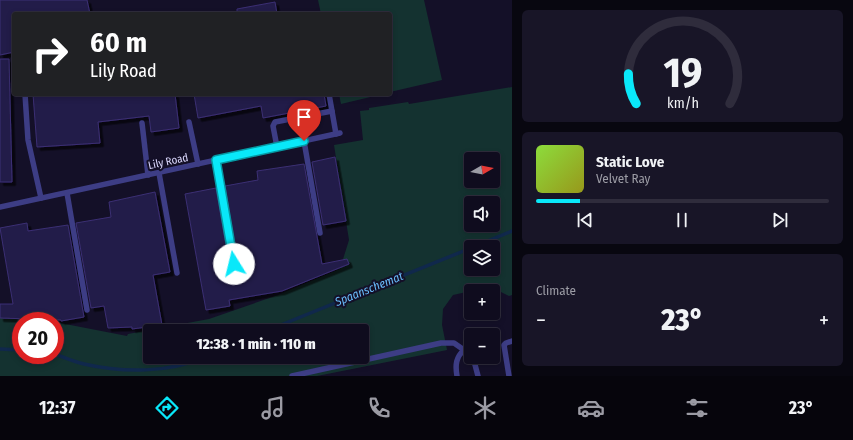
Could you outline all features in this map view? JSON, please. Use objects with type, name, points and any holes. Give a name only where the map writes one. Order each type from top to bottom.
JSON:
[{"type":"lane","points":[[25,96],[28,140],[41,198]]},
{"type":"lane","points":[[277,147],[273,126],[275,122],[332,111],[329,96]]},
{"type":"lane","name":"Lily Road","points":[[0,207],[338,134],[332,111]]},
{"type":"lane","points":[[189,122],[198,164]]},
{"type":"lane","points":[[142,123],[148,175]]},
{"type":"lane","points":[[304,141],[320,233]]},
{"type":"lane","points":[[216,160],[236,279]]},
{"type":"lane","points":[[159,173],[177,273]]},
{"type":"lane","points":[[68,193],[87,310]]},
{"type":"lane","points":[[509,376],[504,347],[506,343],[512,341]]},
{"type":"lane","points":[[292,376],[397,354],[441,343],[454,343],[464,350],[457,358],[457,376]]},
{"type":"lane","points":[[475,364],[478,376]]},
{"type":"green space","points":[[318,0],[424,0],[442,80],[392,92],[392,12],[321,12]]},
{"type":"green space","points":[[512,87],[512,295],[509,296],[500,292],[500,284],[464,284],[464,293],[453,295],[443,309],[442,325],[447,350],[317,376],[0,376],[0,318],[12,319],[12,364],[64,364],[64,324],[127,336],[128,334],[143,331],[143,364],[369,364],[369,324],[182,324],[209,319],[278,295],[340,269],[349,240],[334,145],[363,140],[360,111],[369,110],[369,108],[408,102],[409,104]]},
{"type":"green space","points":[[339,96],[375,96],[341,104]]},
{"type":"building","points":[[0,0],[87,0],[90,12],[12,12],[12,52],[0,55]]},
{"type":"building","points":[[275,2],[277,12],[237,12],[237,9]]},
{"type":"building","points":[[0,59],[9,59],[12,182],[0,182]]},
{"type":"building","points":[[33,96],[175,96],[179,128],[151,132],[149,116],[98,122],[100,143],[37,147]]},
{"type":"building","points":[[194,96],[324,96],[326,106],[263,118],[261,106],[198,118]]},
{"type":"building","points":[[335,157],[346,221],[323,225],[312,162]]},
{"type":"building","points":[[304,164],[322,264],[347,259],[349,264],[282,291],[229,300],[230,306],[206,310],[185,194],[216,188],[232,280],[234,283],[237,283],[240,281],[240,278],[225,186],[258,180],[257,171]]},
{"type":"building","points":[[155,192],[170,272],[153,275],[162,324],[143,324],[143,328],[132,329],[132,327],[108,328],[104,306],[91,308],[76,223],[111,217],[109,202]]},
{"type":"building","points":[[27,223],[28,231],[68,225],[84,317],[64,320],[64,312],[12,312],[12,318],[0,318],[0,304],[13,304],[0,228]]},
{"type":"waterway","name":"Spaanschemat","points":[[490,240],[512,231]]},
{"type":"waterway","name":"Spaanschemat","points":[[283,324],[464,251]]},
{"type":"waterway","name":"Spaanschemat","points":[[0,349],[12,350]]},
{"type":"waterway","name":"Spaanschemat","points":[[64,358],[99,367],[130,370],[161,369],[184,364]]},
{"type":"route","points":[[234,264],[216,160],[304,141]]}]
